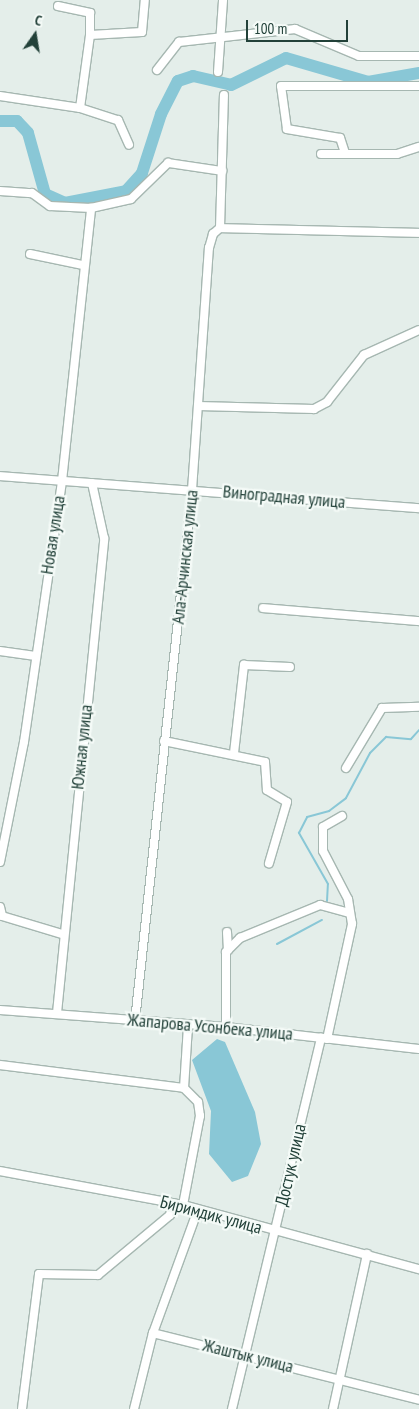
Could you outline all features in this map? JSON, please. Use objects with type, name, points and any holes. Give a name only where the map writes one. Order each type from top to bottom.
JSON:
[{"type":"street","points":[[90,35],[142,32],[145,0]]},
{"type":"street","points":[[218,72],[223,0]]},
{"type":"street","points":[[58,6],[90,13],[90,35],[80,108]]},
{"type":"street","points":[[157,70],[179,42],[294,29],[359,56],[419,56]]},
{"type":"street","points":[[345,153],[340,138],[288,129],[281,86],[419,86]]},
{"type":"street","name":"Ала-Арчинская улица","points":[[135,1021],[192,490],[209,248],[220,228],[224,95]]},
{"type":"street","points":[[0,96],[80,108],[118,120],[130,145]]},
{"type":"street","points":[[321,154],[398,154],[419,147]]},
{"type":"street","points":[[0,190],[32,193],[50,206],[91,208],[131,199],[168,163],[222,171]]},
{"type":"street","name":"Новая улица","points":[[0,862],[24,742],[34,656],[62,480],[82,265],[94,219],[91,208]]},
{"type":"street","points":[[220,228],[419,233]]},
{"type":"street","points":[[30,254],[82,265]]},
{"type":"street","points":[[198,406],[314,409],[327,402],[364,355],[419,330]]},
{"type":"street","name":"Виноградная улица","points":[[0,476],[419,508]]},
{"type":"street","name":"Южная улица","points":[[57,1013],[62,934],[104,538],[92,483]]},
{"type":"street","points":[[263,608],[419,621]]},
{"type":"street","points":[[0,651],[34,656]]},
{"type":"street","points":[[234,754],[244,665],[290,668]]},
{"type":"street","points":[[346,768],[382,708],[419,707]]},
{"type":"street","points":[[164,741],[234,754],[265,762],[267,790],[287,802],[269,864]]},
{"type":"street","points":[[342,816],[323,827],[323,850],[350,913]]},
{"type":"street","points":[[228,950],[240,938],[320,905],[350,913]]},
{"type":"street","points":[[0,907],[2,916],[62,934]]},
{"type":"street","name":"Достук улица","points":[[232,1409],[352,924],[350,913]]},
{"type":"street","points":[[226,932],[228,950],[226,1027]]},
{"type":"street","name":"Жапарова Усонбека улица","points":[[0,1010],[57,1013],[188,1026],[226,1027],[419,1049]]},
{"type":"street","points":[[184,1088],[188,1026]]},
{"type":"street","points":[[0,1075],[1,1066],[184,1088],[198,1102],[200,1116],[184,1205]]},
{"type":"street","name":"Биримдик улица","points":[[0,1171],[184,1205],[196,1212],[368,1254],[419,1269]]},
{"type":"street","points":[[22,1409],[39,1274],[98,1275],[170,1215],[173,1203]]},
{"type":"street","points":[[134,1409],[153,1333],[196,1212]]},
{"type":"street","points":[[333,1409],[368,1254]]},
{"type":"street","name":"Жаштык улица","points":[[153,1333],[340,1378],[419,1400]]},
{"type":"water","points":[[217,1039],[225,1042],[255,1112],[261,1144],[248,1176],[232,1182],[209,1154],[211,1111],[192,1060]]},
{"type":"waterway","points":[[0,121],[17,121],[28,133],[45,194],[65,203],[126,191],[142,173],[161,114],[178,81],[193,76],[231,85],[286,58],[368,82],[419,73]]},
{"type":"waterway","points":[[327,901],[328,884],[299,833],[307,817],[329,811],[346,798],[370,753],[386,737],[411,739],[419,730]]},
{"type":"waterway","points":[[277,944],[322,920]]}]
